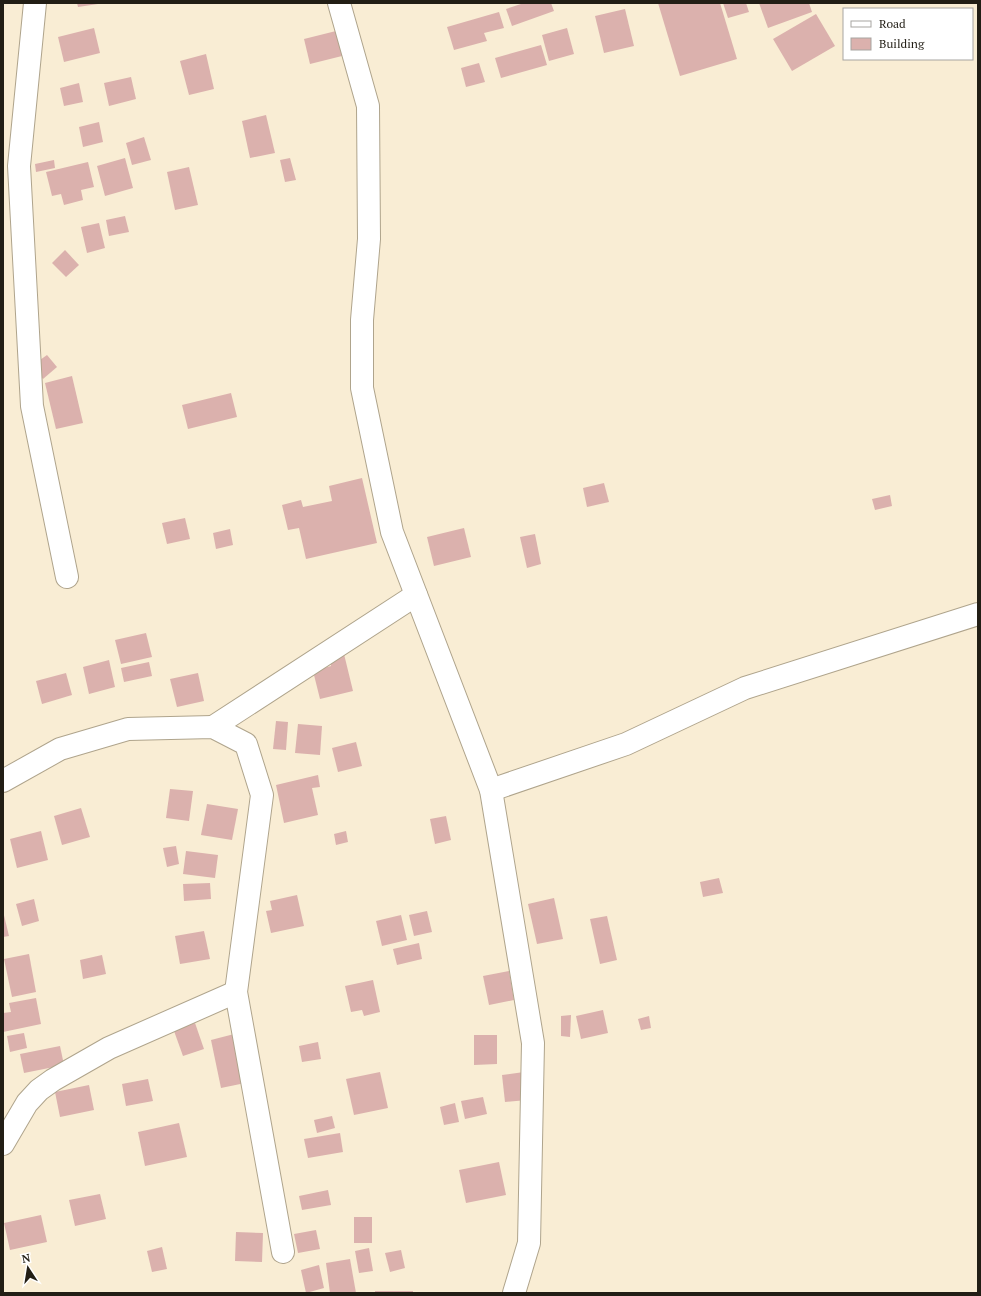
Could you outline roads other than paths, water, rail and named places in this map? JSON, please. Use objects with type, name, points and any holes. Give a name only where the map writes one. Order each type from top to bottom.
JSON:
[{"type":"street","points":[[35,3],[19,166],[32,406],[68,577]]},
{"type":"street","points":[[339,3],[368,106],[369,239],[362,320],[362,388],[392,532],[491,790],[533,1042],[529,1242],[514,1293]]},
{"type":"street","points":[[213,727],[416,595]]},
{"type":"street","points":[[491,790],[626,744],[745,688],[978,614]]},
{"type":"street","points":[[3,781],[60,749],[128,729],[213,727],[246,744],[262,795],[236,992],[282,1252]]},
{"type":"street","points":[[3,1144],[27,1103],[39,1090],[53,1080],[109,1048],[236,992]]}]
